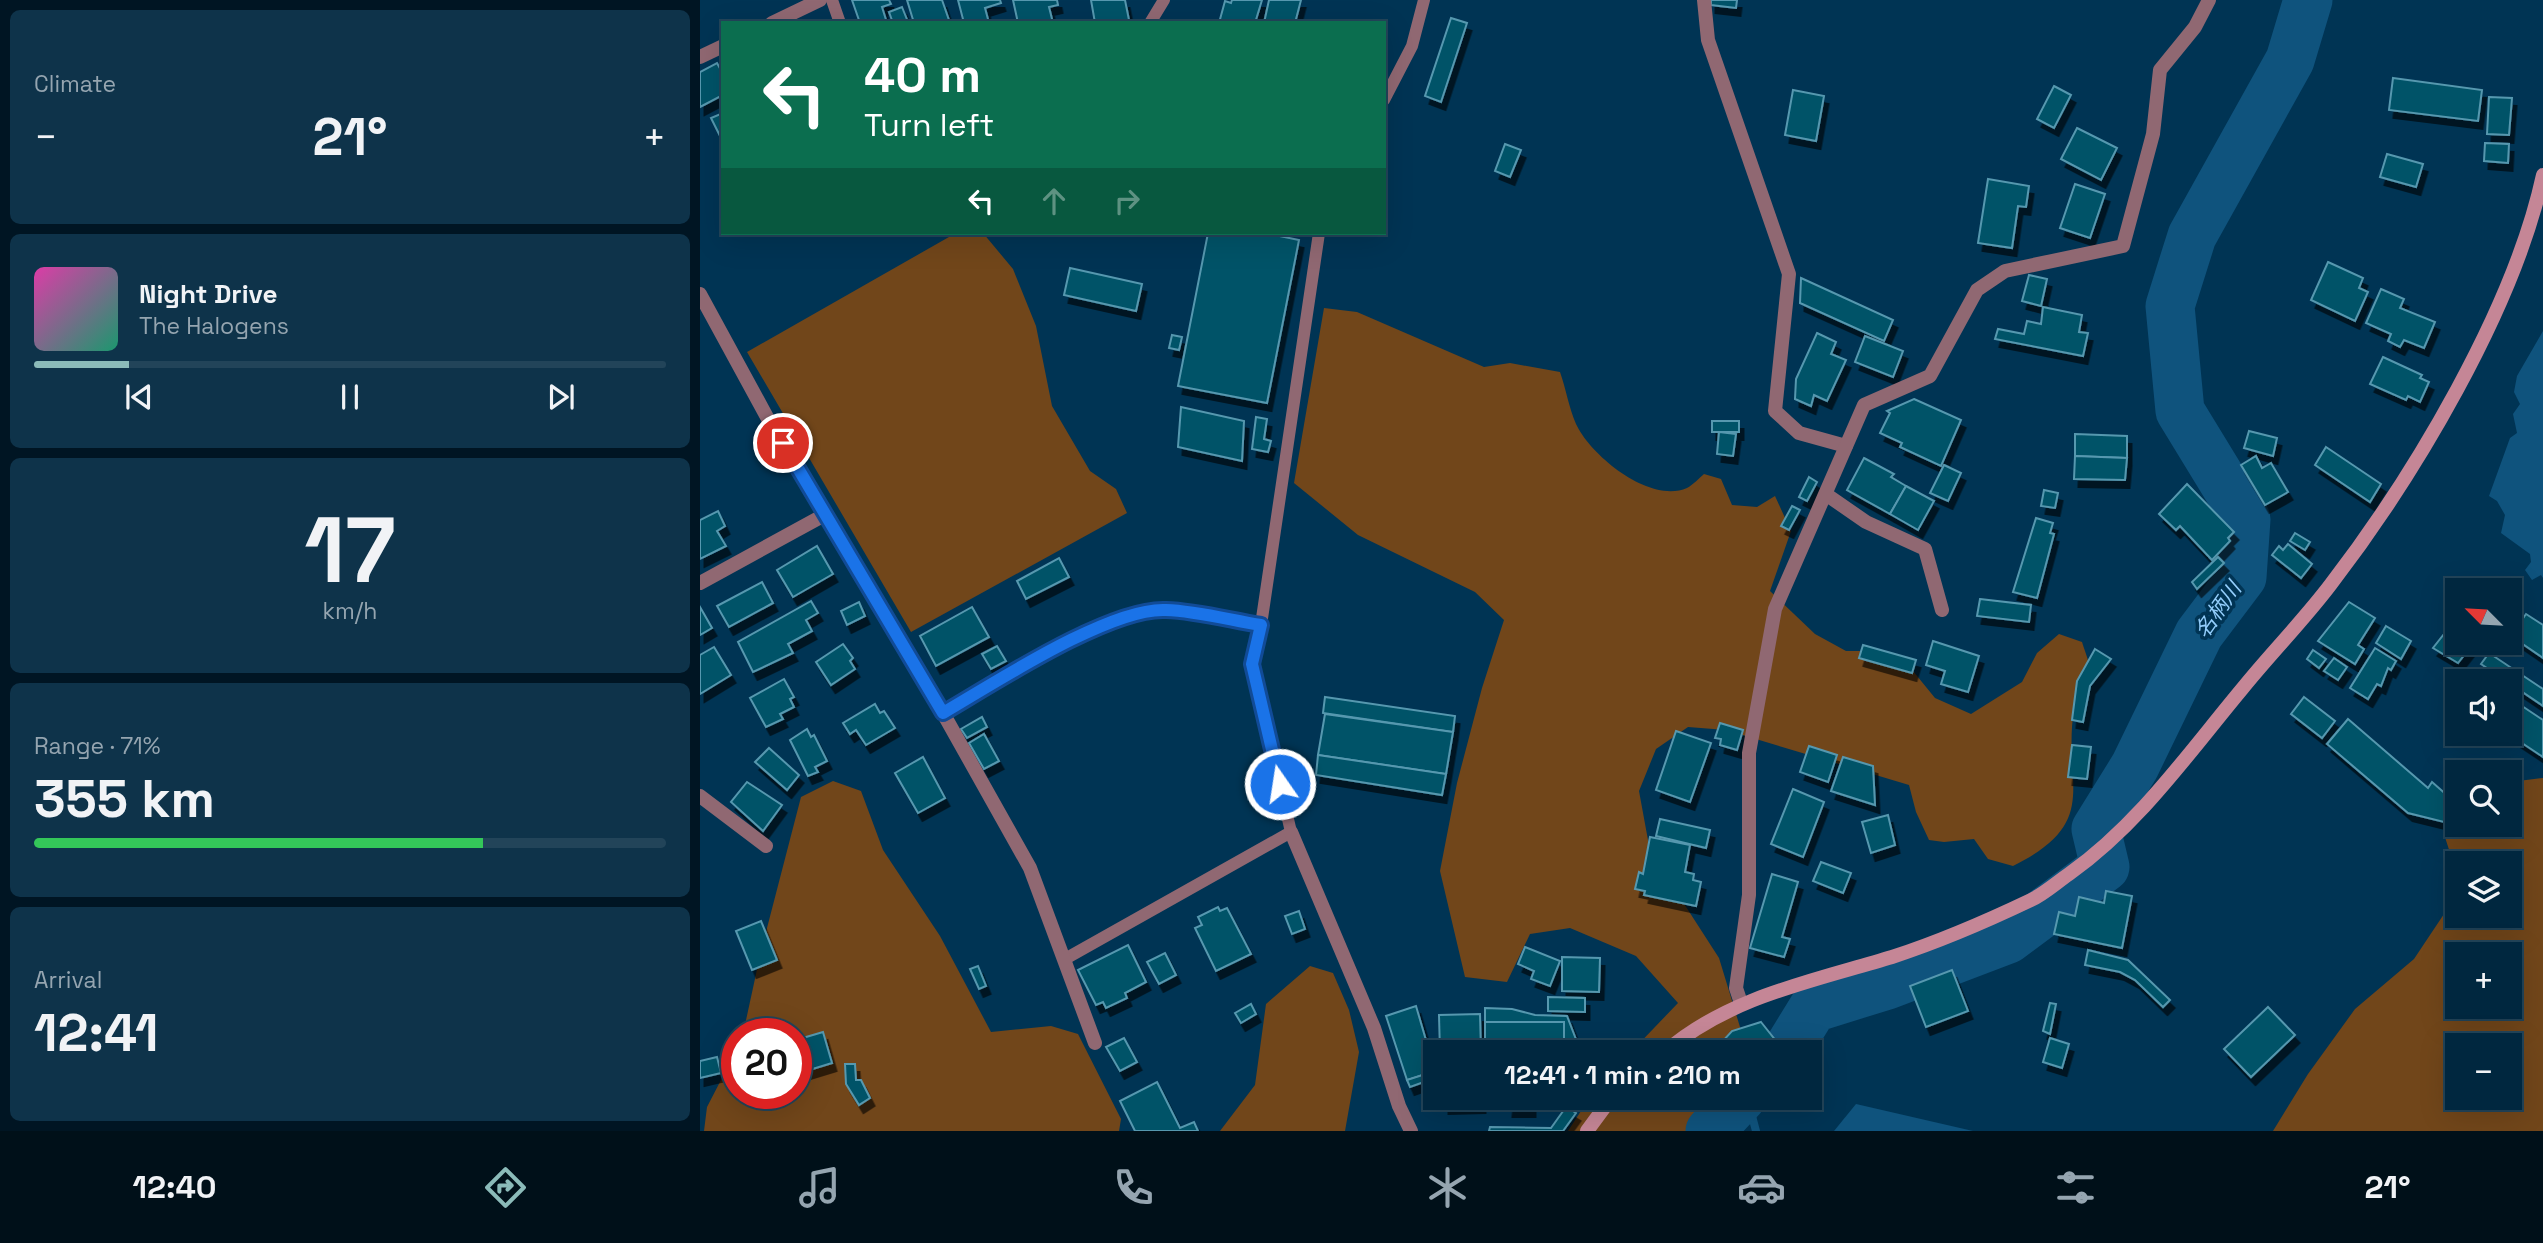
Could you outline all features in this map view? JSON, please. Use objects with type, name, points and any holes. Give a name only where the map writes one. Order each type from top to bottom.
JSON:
[{"type":"street","points":[[776,21],[820,0]]},
{"type":"street","points":[[1704,0],[1708,40],[1789,274],[1775,411],[1799,433],[1846,446]]},
{"type":"street","points":[[1741,1003],[1736,988],[1749,895],[1749,753],[1775,609],[1864,405],[1930,376],[1977,290],[2006,271],[2123,247],[2153,134],[2160,70],[2195,27],[2209,0]]},
{"type":"street","points":[[700,57],[721,47]]},
{"type":"street","points":[[1678,1040],[1741,1003],[1897,955],[2034,899],[2101,850],[2157,796],[2241,689],[2329,587],[2389,505],[2468,366],[2535,214],[2543,175]]},
{"type":"street","points":[[700,294],[768,419],[943,713],[1030,868],[1095,1044]]},
{"type":"street","points":[[1827,495],[1866,522],[1925,549],[1942,610]]},
{"type":"street","points":[[700,583],[826,513]]},
{"type":"street","points":[[943,713],[1046,653],[1112,621],[1163,609],[1261,625]]},
{"type":"street","points":[[700,796],[766,846]]},
{"type":"street","points":[[1291,832],[1374,1028],[1399,1106],[1411,1131]]},
{"type":"street","points":[[1587,1131],[1602,1110]]},
{"type":"lane","points":[[832,0],[839,21]]},
{"type":"lane","points":[[1151,21],[1164,0]]},
{"type":"lane","points":[[1386,96],[1412,46],[1424,0]]},
{"type":"lane","points":[[1065,959],[1291,832],[1252,664],[1261,625],[1319,235]]},
{"type":"shaded area","points":[[952,235],[985,235],[1013,269],[1036,326],[1052,406],[1090,471],[1116,489],[1127,513],[911,632],[747,352]]},
{"type":"shaded area","points":[[1324,308],[1357,312],[1484,367],[1510,363],[1560,372],[1576,424],[1584,437],[1594,450],[1623,474],[1656,489],[1672,491],[1687,488],[1704,474],[1721,479],[1732,505],[1757,507],[1775,496],[1791,531],[1770,591],[1815,634],[1846,651],[1878,651],[1904,660],[1935,698],[1971,714],[2022,682],[2037,653],[2059,634],[2082,642],[2089,668],[2074,709],[2073,799],[2069,817],[2059,833],[2041,849],[2013,866],[1988,859],[1974,839],[1944,842],[1929,840],[1916,812],[1909,785],[1726,730],[1688,727],[1656,749],[1639,791],[1650,851],[1719,958],[1740,1027],[1738,1040],[1643,1040],[1678,1003],[1636,956],[1570,928],[1530,934],[1507,982],[1465,977],[1440,871],[1457,783],[1482,688],[1504,620],[1475,592],[1358,535],[1294,483]]},
{"type":"shaded area","points":[[2543,778],[2543,1131],[2273,1131],[2308,1074],[2355,1009],[2414,959],[2445,912],[2445,928],[2522,928],[2522,851],[2449,851],[2443,831],[2445,829],[2445,837],[2522,837],[2522,781]]},
{"type":"shaded area","points":[[833,781],[861,791],[883,850],[940,936],[991,1032],[1051,1026],[1078,1034],[1121,1119],[1119,1131],[704,1131],[707,1107],[721,1080],[721,1109],[812,1109],[812,1018],[746,1018],[801,797]]},
{"type":"shaded area","points":[[1310,966],[1333,973],[1349,1010],[1359,1052],[1345,1131],[1220,1131],[1255,1085],[1266,1004]]},
{"type":"shaded area","points":[[1582,1110],[1727,1110],[1723,1131],[1568,1131]]},
{"type":"water","points":[[2543,331],[2543,578],[2541,575],[2532,580],[2525,570],[2531,562],[2530,554],[2501,533],[2505,515],[2497,501],[2489,496],[2510,438],[2517,433],[2513,414],[2520,404],[2514,392],[2517,376]]},
{"type":"water","points":[[1856,1104],[1973,1131],[1834,1131]]},
{"type":"building","points":[[852,0],[889,0],[891,4],[882,7],[886,21],[859,21]]},
{"type":"building","points":[[907,0],[942,0],[949,21],[913,21]]},
{"type":"building","points":[[958,0],[1000,0],[1001,3],[985,8],[988,21],[963,21]]},
{"type":"building","points":[[1013,0],[1057,0],[1058,5],[1049,7],[1052,21],[1018,21]]},
{"type":"building","points":[[1091,0],[1125,0],[1129,20],[1095,21]]},
{"type":"building","points":[[1232,0],[1262,0],[1256,21],[1220,21],[1225,1],[1231,3]]},
{"type":"building","points":[[1269,0],[1301,0],[1296,21],[1264,21]]},
{"type":"building","points":[[1711,0],[1737,0],[1736,8],[1711,5]]},
{"type":"building","points":[[902,7],[908,21],[892,21],[889,12]]},
{"type":"building","points":[[1451,18],[1467,23],[1441,102],[1425,96]]},
{"type":"building","points":[[717,63],[721,70],[721,96],[700,107],[700,72]]},
{"type":"building","points":[[2393,78],[2482,90],[2478,121],[2389,110]]},
{"type":"building","points":[[2054,86],[2071,95],[2054,128],[2037,119]]},
{"type":"building","points":[[1793,90],[1824,96],[1816,141],[1785,135]]},
{"type":"building","points":[[2489,97],[2512,98],[2509,135],[2487,134]]},
{"type":"building","points":[[721,114],[721,138],[711,118]]},
{"type":"building","points":[[2077,128],[2117,148],[2101,180],[2061,159]]},
{"type":"building","points":[[2485,143],[2509,144],[2508,163],[2484,161]]},
{"type":"building","points":[[1505,144],[1521,150],[1510,177],[1495,171]]},
{"type":"building","points":[[2387,154],[2423,164],[2416,187],[2380,177]]},
{"type":"building","points":[[1988,179],[2029,186],[2026,207],[2018,206],[2012,248],[1978,243]]},
{"type":"building","points":[[2075,184],[2105,194],[2090,238],[2060,228]]},
{"type":"building","points":[[1208,235],[1275,235],[1299,240],[1267,403],[1178,386]]},
{"type":"building","points":[[2328,262],[2363,278],[2359,288],[2368,292],[2355,321],[2311,300]]},
{"type":"building","points":[[1070,268],[1142,284],[1136,311],[1064,295]]},
{"type":"building","points":[[2029,275],[2047,279],[2041,306],[2022,301]]},
{"type":"building","points":[[1801,278],[1893,320],[1884,341],[1800,303]]},
{"type":"building","points":[[2381,289],[2404,299],[2400,308],[2435,322],[2424,348],[2404,340],[2400,347],[2388,341],[2391,334],[2366,323]]},
{"type":"building","points":[[2043,307],[2082,315],[2079,332],[2088,333],[2083,356],[1995,339],[1998,329],[2024,334],[2027,321],[2041,324]]},
{"type":"building","points":[[1817,333],[1836,342],[1831,354],[1846,360],[1827,401],[1814,395],[1811,406],[1795,399],[1796,379]]},
{"type":"building","points":[[1172,335],[1182,337],[1179,350],[1169,348]]},
{"type":"building","points":[[1865,336],[1903,351],[1893,377],[1855,362]]},
{"type":"building","points":[[2383,357],[2422,375],[2420,378],[2429,382],[2420,402],[2408,396],[2406,400],[2370,384]]},
{"type":"building","points":[[1914,399],[1961,420],[1941,466],[1900,447],[1902,443],[1880,433],[1890,413],[1887,411]]},
{"type":"building","points":[[1181,407],[1244,421],[1242,461],[1178,447]]},
{"type":"building","points":[[1256,417],[1267,419],[1264,439],[1271,441],[1268,452],[1252,449]]},
{"type":"building","points":[[1712,421],[1739,421],[1739,432],[1712,432]]},
{"type":"building","points":[[2249,431],[2277,438],[2273,456],[2244,448]]},
{"type":"building","points":[[1719,432],[1736,434],[1733,456],[1717,454]]},
{"type":"building","points":[[2075,434],[2127,436],[2127,458],[2075,456]]},
{"type":"building","points":[[2326,447],[2381,484],[2370,502],[2315,465]]},
{"type":"building","points":[[2075,456],[2127,458],[2125,480],[2074,479]]},
{"type":"building","points":[[2256,456],[2262,468],[2271,463],[2288,492],[2265,505],[2241,465]]},
{"type":"building","points":[[1864,458],[1894,474],[1891,477],[1906,486],[1890,514],[1847,490]]},
{"type":"building","points":[[1944,465],[1961,473],[1948,501],[1930,493]]},
{"type":"building","points":[[1809,477],[1817,482],[1807,501],[1799,497]]},
{"type":"building","points":[[2187,484],[2234,532],[2228,538],[2230,541],[2212,560],[2180,526],[2176,530],[2159,514]]},
{"type":"building","points":[[1906,486],[1934,501],[1918,530],[1890,514]]},
{"type":"building","points":[[2044,490],[2058,493],[2055,508],[2041,506]]},
{"type":"building","points":[[1792,506],[1800,510],[1789,530],[1781,526]]},
{"type":"building","points":[[718,511],[725,526],[717,531],[726,546],[700,559],[700,520]]},
{"type":"building","points":[[2036,518],[2053,523],[2050,533],[2054,534],[2037,598],[2013,592]]},
{"type":"building","points":[[2295,533],[2310,542],[2305,550],[2290,541]]},
{"type":"building","points":[[2288,544],[2312,564],[2301,578],[2272,555],[2279,546],[2283,550]]},
{"type":"building","points":[[817,546],[833,574],[793,597],[777,570]]},
{"type":"building","points":[[2218,557],[2224,563],[2197,589],[2192,582]]},
{"type":"building","points":[[1059,558],[1069,577],[1026,599],[1017,581]]},
{"type":"building","points":[[762,582],[773,603],[729,627],[717,606]]},
{"type":"building","points":[[1980,599],[2031,605],[2029,622],[1977,616]]},
{"type":"building","points":[[811,601],[818,613],[806,620],[812,631],[788,644],[793,653],[753,672],[738,642]]},
{"type":"building","points":[[859,602],[865,616],[847,625],[841,611]]},
{"type":"building","points":[[2349,602],[2375,618],[2358,645],[2364,649],[2355,664],[2318,641]]},
{"type":"building","points":[[700,607],[712,628],[700,635]]},
{"type":"building","points":[[972,607],[989,637],[936,666],[920,636]]},
{"type":"building","points":[[2526,614],[2543,625],[2543,658],[2522,644],[2522,620]]},
{"type":"building","points":[[2386,626],[2411,641],[2401,659],[2376,643]]},
{"type":"building","points":[[2444,634],[2445,655],[2464,655],[2458,663],[2433,648]]},
{"type":"building","points":[[1933,641],[1979,656],[1968,692],[1941,684],[1945,671],[1926,665]]},
{"type":"building","points":[[843,644],[853,658],[850,661],[855,669],[831,685],[816,662]]},
{"type":"building","points":[[1863,645],[1916,660],[1912,673],[1859,658]]},
{"type":"building","points":[[997,646],[1006,661],[991,669],[982,654]]},
{"type":"building","points":[[714,647],[731,675],[700,694],[700,655]]},
{"type":"building","points":[[2375,648],[2396,661],[2391,670],[2388,668],[2381,686],[2377,684],[2368,699],[2350,688]]},
{"type":"building","points":[[2095,649],[2111,659],[2090,686],[2083,722],[2072,720],[2077,681]]},
{"type":"building","points":[[2313,650],[2326,659],[2319,668],[2307,659]]},
{"type":"building","points":[[2488,655],[2492,655],[2513,669],[2488,669],[2481,664]]},
{"type":"building","points":[[2334,658],[2347,667],[2338,680],[2324,671]]},
{"type":"building","points":[[2522,675],[2543,689],[2543,706],[2522,692]]},
{"type":"building","points":[[784,679],[794,697],[790,699],[794,707],[780,714],[783,719],[766,727],[750,698]]},
{"type":"building","points":[[1325,697],[1455,716],[1453,732],[1323,713]]},
{"type":"building","points":[[2304,697],[2335,721],[2322,738],[2291,714]]},
{"type":"building","points":[[875,704],[880,713],[884,711],[895,728],[866,745],[856,730],[850,734],[843,723]]},
{"type":"building","points":[[2522,706],[2543,720],[2543,757],[2522,743]]},
{"type":"building","points":[[1325,714],[1453,732],[1446,774],[1318,755]]},
{"type":"building","points":[[982,717],[987,727],[967,738],[961,729]]},
{"type":"building","points":[[2348,719],[2428,788],[2432,782],[2445,793],[2445,822],[2408,813],[2327,744]]},
{"type":"building","points":[[1720,723],[1743,730],[1737,750],[1720,745],[1721,739],[1715,738]]},
{"type":"building","points":[[807,729],[811,737],[814,735],[827,761],[815,767],[818,772],[808,776],[790,740]]},
{"type":"building","points":[[1676,731],[1711,743],[1690,802],[1656,790]]},
{"type":"building","points":[[984,734],[999,761],[984,769],[969,743]]},
{"type":"building","points":[[2072,745],[2091,747],[2087,779],[2068,777]]},
{"type":"building","points":[[1809,746],[1837,755],[1828,782],[1800,772]]},
{"type":"building","points":[[769,748],[799,775],[787,790],[755,762]]},
{"type":"building","points":[[1318,755],[1446,774],[1442,795],[1316,775]]},
{"type":"building","points":[[923,757],[945,798],[918,813],[895,773]]},
{"type":"building","points":[[1843,757],[1873,766],[1875,805],[1831,791]]},
{"type":"building","points":[[747,782],[782,805],[763,831],[731,802]]},
{"type":"building","points":[[1793,789],[1824,802],[1803,857],[1771,844]]},
{"type":"building","points":[[1888,815],[1895,845],[1871,853],[1862,822]]},
{"type":"building","points":[[1660,819],[1710,830],[1706,848],[1656,836]]},
{"type":"building","points":[[1650,837],[1690,845],[1685,872],[1694,874],[1693,880],[1701,882],[1696,906],[1644,895],[1645,891],[1635,889],[1639,872],[1643,874]]},
{"type":"building","points":[[1821,862],[1851,873],[1843,893],[1813,881]]},
{"type":"building","points":[[1772,874],[1798,882],[1782,937],[1790,939],[1784,957],[1750,948]]},
{"type":"building","points":[[2106,891],[2132,896],[2122,948],[2054,934],[2059,912],[2075,916],[2079,897],[2104,903]]},
{"type":"building","points":[[1218,907],[1220,911],[1227,908],[1251,954],[1216,971],[1195,928],[1202,925],[1198,917]]},
{"type":"building","points":[[1299,911],[1305,929],[1292,934],[1285,916]]},
{"type":"building","points":[[761,921],[777,960],[752,970],[736,931]]},
{"type":"building","points":[[1128,945],[1146,982],[1125,993],[1127,998],[1106,1008],[1103,1002],[1096,1005],[1078,970]]},
{"type":"building","points":[[1525,947],[1560,961],[1550,986],[1531,979],[1534,971],[1518,964]]},
{"type":"building","points":[[2088,950],[2128,960],[2170,1000],[2163,1007],[2135,980],[2120,972],[2085,965]]},
{"type":"building","points":[[1165,953],[1176,975],[1159,984],[1147,962]]},
{"type":"building","points":[[1562,957],[1600,958],[1599,992],[1562,991]]},
{"type":"building","points":[[978,966],[986,986],[979,989],[970,969]]},
{"type":"building","points":[[1952,970],[1968,1011],[1926,1027],[1910,986]]},
{"type":"building","points":[[1548,997],[1585,998],[1585,1012],[1548,1011]]},
{"type":"building","points":[[2050,1003],[2056,1004],[2050,1034],[2043,1031]]},
{"type":"building","points":[[1251,1004],[1256,1014],[1241,1023],[1235,1013]]},
{"type":"building","points":[[1416,1006],[1426,1040],[1423,1040],[1423,1075],[1407,1080],[1386,1016]]},
{"type":"building","points":[[2268,1007],[2295,1035],[2251,1077],[2224,1049]]},
{"type":"building","points":[[1485,1008],[1512,1009],[1535,1015],[1567,1016],[1576,1040],[1564,1040],[1564,1022],[1485,1022]]},
{"type":"building","points":[[1480,1014],[1481,1040],[1440,1040],[1439,1015]]},
{"type":"building","points":[[1485,1022],[1564,1022],[1564,1040],[1485,1040]]},
{"type":"building","points":[[1761,1022],[1775,1040],[1724,1040],[1732,1031]]},
{"type":"building","points":[[823,1032],[832,1063],[812,1069],[812,1035]]},
{"type":"building","points":[[1124,1038],[1137,1062],[1120,1071],[1106,1047]]},
{"type":"building","points":[[2050,1038],[2069,1044],[2062,1068],[2043,1062]]},
{"type":"building","points":[[717,1057],[721,1073],[700,1078],[700,1061]]},
{"type":"building","points":[[845,1064],[855,1064],[856,1080],[861,1080],[870,1098],[859,1105],[846,1084]]},
{"type":"building","points":[[1423,1075],[1423,1082],[1410,1087],[1407,1080]]},
{"type":"building","points":[[1157,1082],[1180,1128],[1194,1122],[1198,1131],[1135,1131],[1120,1101]]},
{"type":"building","points":[[1564,1110],[1576,1113],[1563,1131],[1489,1131],[1490,1127],[1551,1128]]},
{"type":"waterway","name":"名柄川","points":[[1793,1040],[1813,1008],[1887,985],[2008,939],[2105,867],[2096,829],[2135,766],[2199,634],[2242,577],[2246,519],[2180,411],[2170,306],[2192,236],[2290,60],[2308,0]]},
{"type":"waterway","name":"名柄川","points":[[1710,1131],[1730,1110]]},
{"type":"waterway","points":[[1750,1110],[1756,1131]]},
{"type":"route","points":[[783,443],[943,713],[1046,653],[1112,621],[1163,609],[1261,625],[1252,664],[1280,784]]}]
